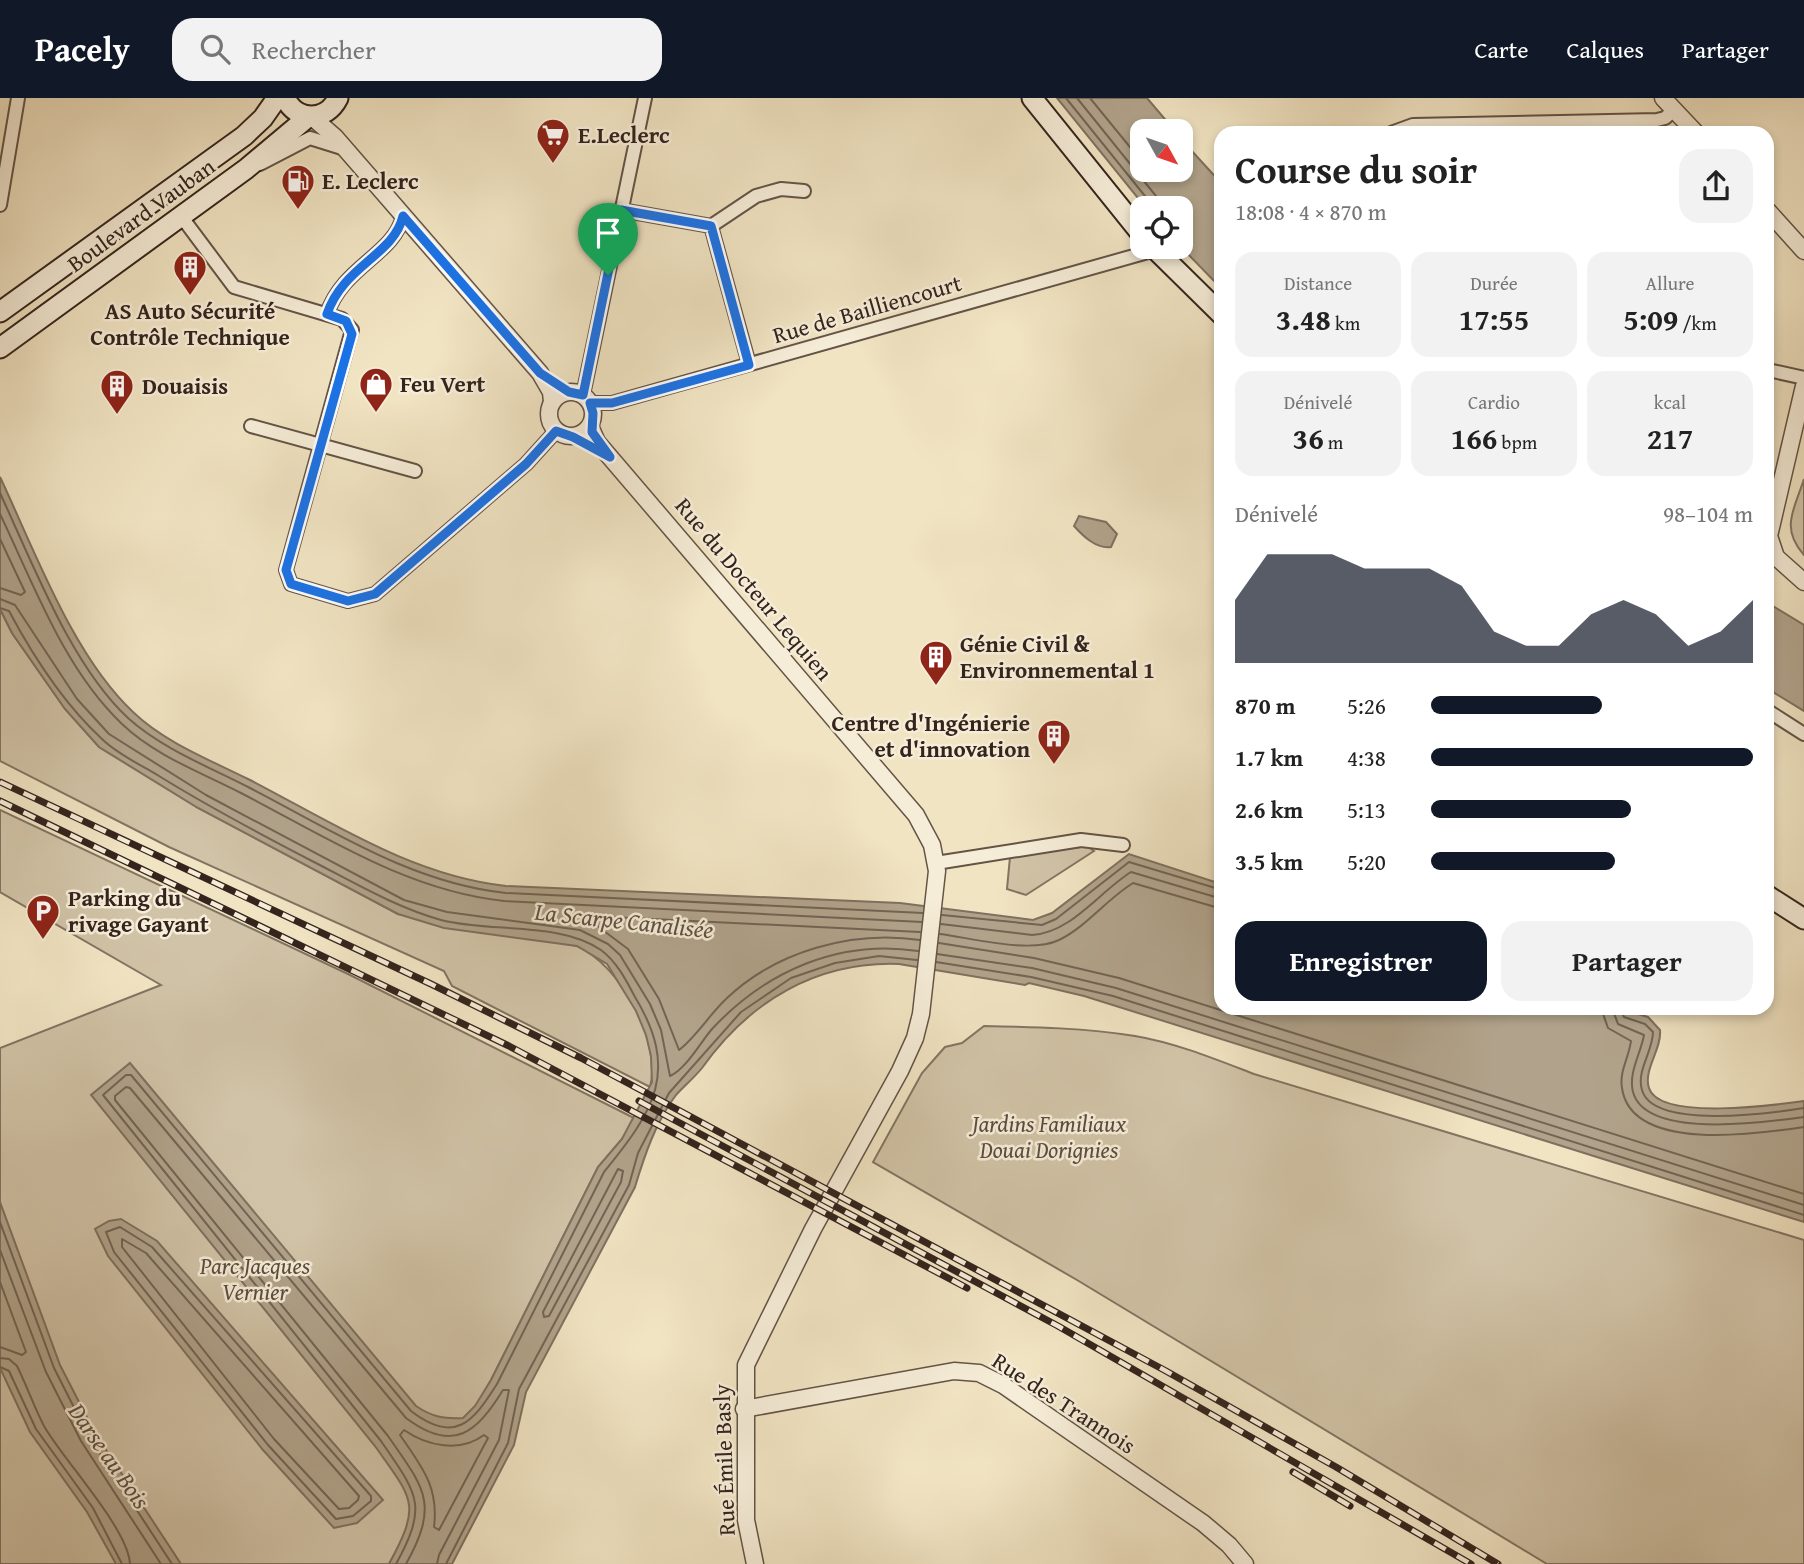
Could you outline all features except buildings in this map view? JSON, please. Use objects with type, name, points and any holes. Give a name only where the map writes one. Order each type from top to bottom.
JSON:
[{"type":"main road","name":"Boulevard Vauban","points":[[0,312],[244,136],[263,118],[277,98]]},
{"type":"main road","points":[[285,98],[292,109],[310,117]]},
{"type":"main road","points":[[1032,98],[1130,219]]},
{"type":"main road","name":"Boulevard Vauban","points":[[0,348],[246,169],[310,117],[324,114],[336,102]]},
{"type":"main road","points":[[1165,259],[1214,307]]},
{"type":"main road","points":[[1774,900],[1804,919]]},
{"type":"street","points":[[0,205],[19,98]]},
{"type":"street","points":[[581,397],[645,98]]},
{"type":"street","points":[[336,102],[335,117],[343,132],[435,242],[464,285]]},
{"type":"street","points":[[1564,126],[1657,120],[1665,118],[1669,104]]},
{"type":"street","points":[[1669,104],[1689,126]]},
{"type":"street","points":[[310,117],[345,149],[540,373],[551,392],[552,402],[548,416],[556,431],[573,437],[583,433],[590,426],[593,413],[581,397],[540,373]]},
{"type":"street","points":[[1410,126],[1480,126]]},
{"type":"street","points":[[246,169],[310,138],[345,149]]},
{"type":"street","points":[[621,210],[711,226],[742,203],[766,192],[781,189],[804,191]]},
{"type":"street","points":[[181,216],[234,287],[346,321],[352,334],[286,574],[291,584],[348,601],[375,594],[526,464],[556,431]]},
{"type":"street","points":[[327,314],[333,296],[345,280],[392,239],[403,216]]},
{"type":"street","points":[[1774,218],[1804,250]]},
{"type":"street","points":[[711,226],[749,365]]},
{"type":"street","name":"Rue de Bailliencourt","points":[[581,397],[612,403],[749,365],[1130,250]]},
{"type":"street","points":[[1774,371],[1804,378]]},
{"type":"street","points":[[1774,515],[1804,386]]},
{"type":"street","points":[[552,402],[581,397]]},
{"type":"street","points":[[251,426],[415,471]]},
{"type":"street","name":"Rue du Docteur Lequien","points":[[590,426],[597,442],[916,815],[928,835],[936,863],[935,896],[921,1014],[911,1048],[806,1242]]},
{"type":"street","name":"Rue du Docteur Lequien","points":[[573,437],[610,457]]},
{"type":"street","points":[[1774,551],[1776,557],[1804,582]]},
{"type":"street","points":[[1774,715],[1804,734]]},
{"type":"street","points":[[936,863],[1081,840],[1123,845]]},
{"type":"street","name":"Rue Émile Basly","points":[[755,1564],[746,1528],[744,1377],[748,1359],[806,1242]]},
{"type":"street","name":"Rue des Trannois","points":[[744,1409],[954,1371],[979,1373],[1003,1385],[1193,1516],[1229,1545],[1245,1564]]},
{"type":"green space","points":[[1804,479],[1804,555],[1792,536],[1791,518]]},
{"type":"green space","points":[[0,609],[12,633],[65,709],[99,747],[198,808],[398,914],[577,946],[593,955],[622,986],[634,1006],[650,1048],[650,1087],[452,986],[444,971],[169,847],[0,761]]},
{"type":"green space","name":"Parc Jacques Vernier","points":[[0,810],[348,974],[634,1118],[622,1139],[598,1167],[491,1380],[389,1564],[0,1564],[0,1048],[161,985],[0,892]]},
{"type":"green space","points":[[1087,846],[1094,851],[1026,895],[1007,889],[1010,857]]},
{"type":"green space","name":"Jardins Familiaux Douai Dorignies","points":[[984,1026],[1097,1031],[1165,1043],[1254,1074],[1804,1240],[1804,1564],[1547,1564],[1077,1280],[873,1162],[922,1073],[945,1047],[962,1043]]},
{"type":"water","points":[[1057,98],[1147,98],[1165,119],[1130,119],[1130,182],[1194,182],[1194,153],[1214,175],[1214,281],[1193,259],[1193,196],[1136,196]]},
{"type":"water","name":"La Scarpe Canalisée","points":[[0,477],[74,633],[111,689],[145,723],[188,750],[372,845],[438,871],[471,880],[506,886],[900,903],[1033,920],[1052,913],[1129,854],[1214,882],[1214,1015],[1648,1017],[1660,1030],[1648,1074],[1649,1088],[1657,1098],[1674,1105],[1695,1108],[1745,1107],[1804,1101],[1804,1222],[1084,996],[1029,983],[1025,985],[899,964],[840,970],[813,978],[763,1005],[741,1023],[676,1095],[657,1128],[635,1187],[526,1392],[514,1445],[452,1564],[389,1564],[409,1514],[409,1502],[398,1479],[375,1446],[91,1095],[130,1063],[416,1406],[438,1416],[463,1418],[475,1406],[491,1380],[598,1167],[622,1139],[652,1082],[651,1056],[646,1035],[636,1011],[607,964],[577,946],[444,928],[398,914],[198,808],[99,747],[65,709],[12,633],[0,609]]},
{"type":"water","points":[[1079,516],[1106,522],[1117,534],[1111,547],[1095,544],[1081,534],[1074,526]]},
{"type":"water","points":[[1774,607],[1804,625],[1804,711],[1774,693]]},
{"type":"water","name":"Darse au Bois","points":[[0,1202],[60,1365],[95,1433],[181,1564],[116,1564],[87,1512],[30,1432],[0,1368]]},
{"type":"water","points":[[121,1219],[157,1241],[383,1500],[357,1523],[334,1528],[263,1450],[108,1256],[95,1229],[109,1221]]},
{"type":"railway","points":[[0,782],[431,984],[581,1058],[1166,1371],[1336,1467],[1498,1564]]},
{"type":"railway","points":[[0,801],[509,1046],[967,1288]]},
{"type":"railway","points":[[639,1101],[1058,1326],[1471,1564]]},
{"type":"railway","points":[[1293,1472],[1350,1506]]},
{"type":"place","name":"E.Leclerc","points":[[553,165]]},
{"type":"place","name":"E. Leclerc","points":[[298,211]]},
{"type":"place","name":"AS Auto Sécurité Contrôle Technique","points":[[190,297]]},
{"type":"place","name":"Feu Vert","points":[[376,414]]},
{"type":"place","name":"Douaisis","points":[[117,416]]},
{"type":"place","name":"Génie Civil & Environnemental 1","points":[[936,687]]},
{"type":"place","name":"Centre d'Ingénierie et d'innovation","points":[[1054,766]]},
{"type":"place","name":"Parking du rivage Gayant","points":[[43,941]]},
{"type":"route","points":[[621,210],[711,226],[749,365],[612,403],[590,403],[593,413],[590,426],[592,432],[610,457],[556,431],[533,458],[398,577],[368,598],[348,601],[291,584],[286,570],[352,334],[346,321],[327,314],[333,296],[340,286],[396,235],[403,216],[540,373],[569,392],[583,395],[586,389],[608,275],[621,210]]}]
